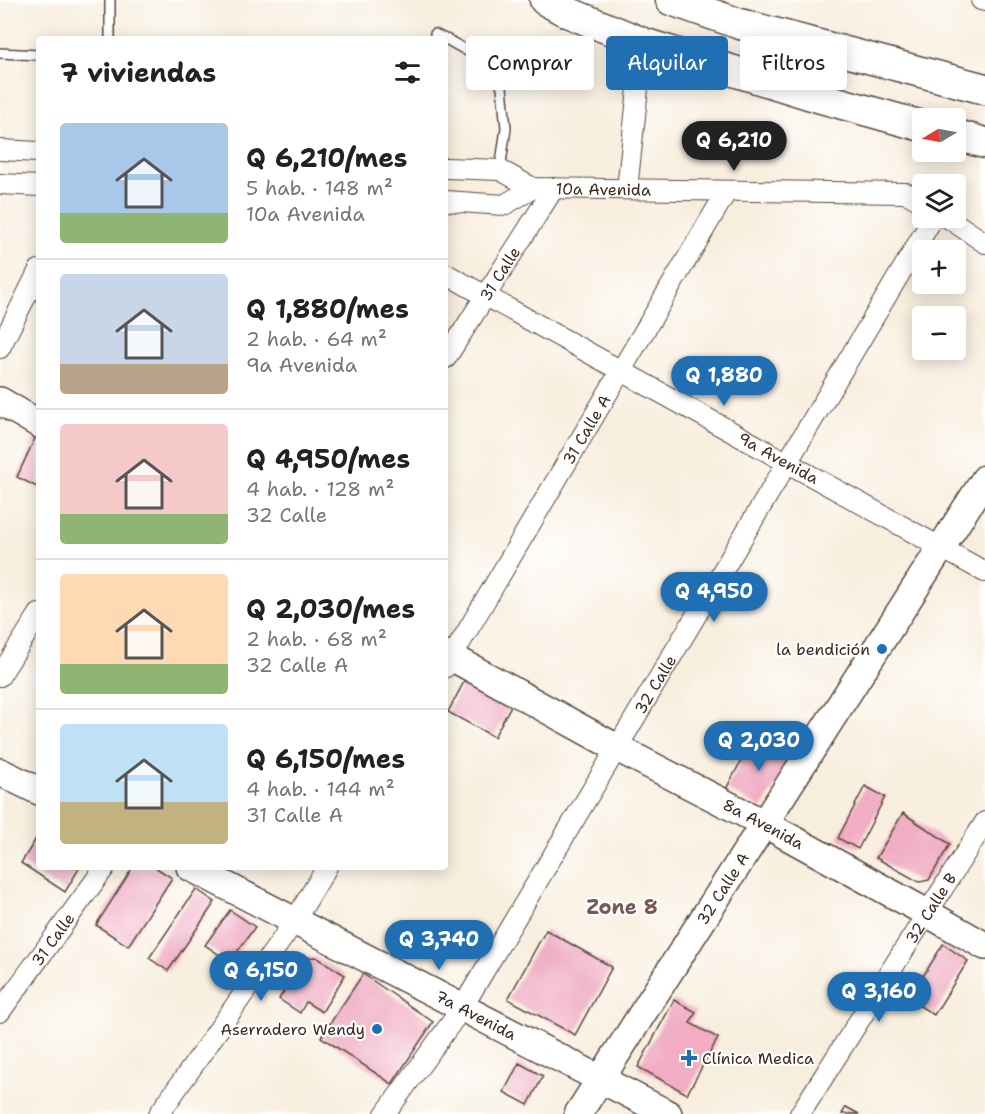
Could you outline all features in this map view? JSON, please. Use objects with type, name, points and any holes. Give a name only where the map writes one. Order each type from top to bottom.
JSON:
[{"type":"main road","points":[[545,0],[624,36]]},
{"type":"main road","points":[[671,0],[740,24],[985,89]]},
{"type":"main road","points":[[728,70],[912,123]]},
{"type":"main road","points":[[966,138],[985,143]]},
{"type":"main road","points":[[0,401],[36,422]]},
{"type":"main road","name":"32 Calle A","points":[[578,1114],[985,479]]},
{"type":"main road","name":"8a Avenida","points":[[448,661],[765,824],[985,946]]},
{"type":"main road","points":[[0,772],[36,790]]},
{"type":"main road","name":"7a Avenida","points":[[196,870],[668,1114]]},
{"type":"street","points":[[627,189],[638,90]]},
{"type":"street","points":[[0,150],[36,152]]},
{"type":"street","name":"10a Avenida","points":[[448,168],[500,170],[533,188],[906,194],[912,197]]},
{"type":"street","points":[[0,184],[36,186]]},
{"type":"street","name":"10a Avenida","points":[[448,201],[504,205],[533,188]]},
{"type":"street","name":"31 Calle","points":[[448,355],[554,188]]},
{"type":"street","name":"31 Calle A","points":[[448,658],[726,191]]},
{"type":"street","name":"32 Calle","points":[[385,1114],[462,1008],[927,228]]},
{"type":"street","points":[[963,228],[985,243]]},
{"type":"street","name":"9a Avenida","points":[[448,275],[985,572]]},
{"type":"street","points":[[0,348],[36,276]]},
{"type":"street","points":[[0,676],[36,619]]},
{"type":"street","name":"32 Calle B","points":[[800,1114],[985,822]]},
{"type":"street","name":"31 Calle","points":[[0,1012],[103,870]]},
{"type":"street","points":[[159,1114],[294,922],[325,870]]},
{"type":"lane","points":[[110,0],[110,36]]},
{"type":"lane","points":[[435,34],[439,36]]},
{"type":"lane","points":[[448,41],[485,61],[502,87],[506,128],[500,170]]},
{"type":"lane","points":[[0,53],[36,55]]},
{"type":"building","points":[[36,436],[36,486],[17,477]]},
{"type":"building","points":[[474,679],[514,700],[494,737],[448,712],[465,680]]},
{"type":"building","points":[[755,735],[792,755],[762,809],[726,789]]},
{"type":"building","points":[[865,786],[885,797],[858,849],[838,838]]},
{"type":"building","points":[[903,813],[950,844],[929,880],[919,882],[876,858]]},
{"type":"building","points":[[36,839],[36,870],[78,870],[65,892],[21,863]]},
{"type":"building","points":[[131,870],[160,870],[172,878],[128,946],[96,925]]},
{"type":"building","points":[[196,889],[215,902],[168,971],[149,958]]},
{"type":"building","points":[[230,910],[255,927],[230,962],[205,945]]},
{"type":"building","points":[[546,930],[612,967],[575,1035],[508,999]]},
{"type":"building","points":[[943,944],[968,961],[934,1015],[909,999]]},
{"type":"building","points":[[316,957],[345,975],[322,1012],[306,1002],[300,1013],[279,999],[304,958]]},
{"type":"building","name":"Aserradero Wendy","points":[[363,974],[433,1022],[392,1084],[321,1037]]},
{"type":"building","points":[[674,1000],[696,1012],[690,1023],[718,1038],[687,1094],[638,1067]]},
{"type":"building","points":[[519,1063],[543,1076],[528,1105],[504,1092]]},
{"type":"building","points":[[846,1107],[859,1114],[842,1114]]},
{"type":"place","name":"la bendición","points":[[882,649]]},
{"type":"place","name":"Aserradero Wendy","points":[[377,1029]]},
{"type":"place","name":"Clínica Medica","points":[[689,1058]]},
{"type":"district","name":"Zone 8","points":[[622,907]]}]
